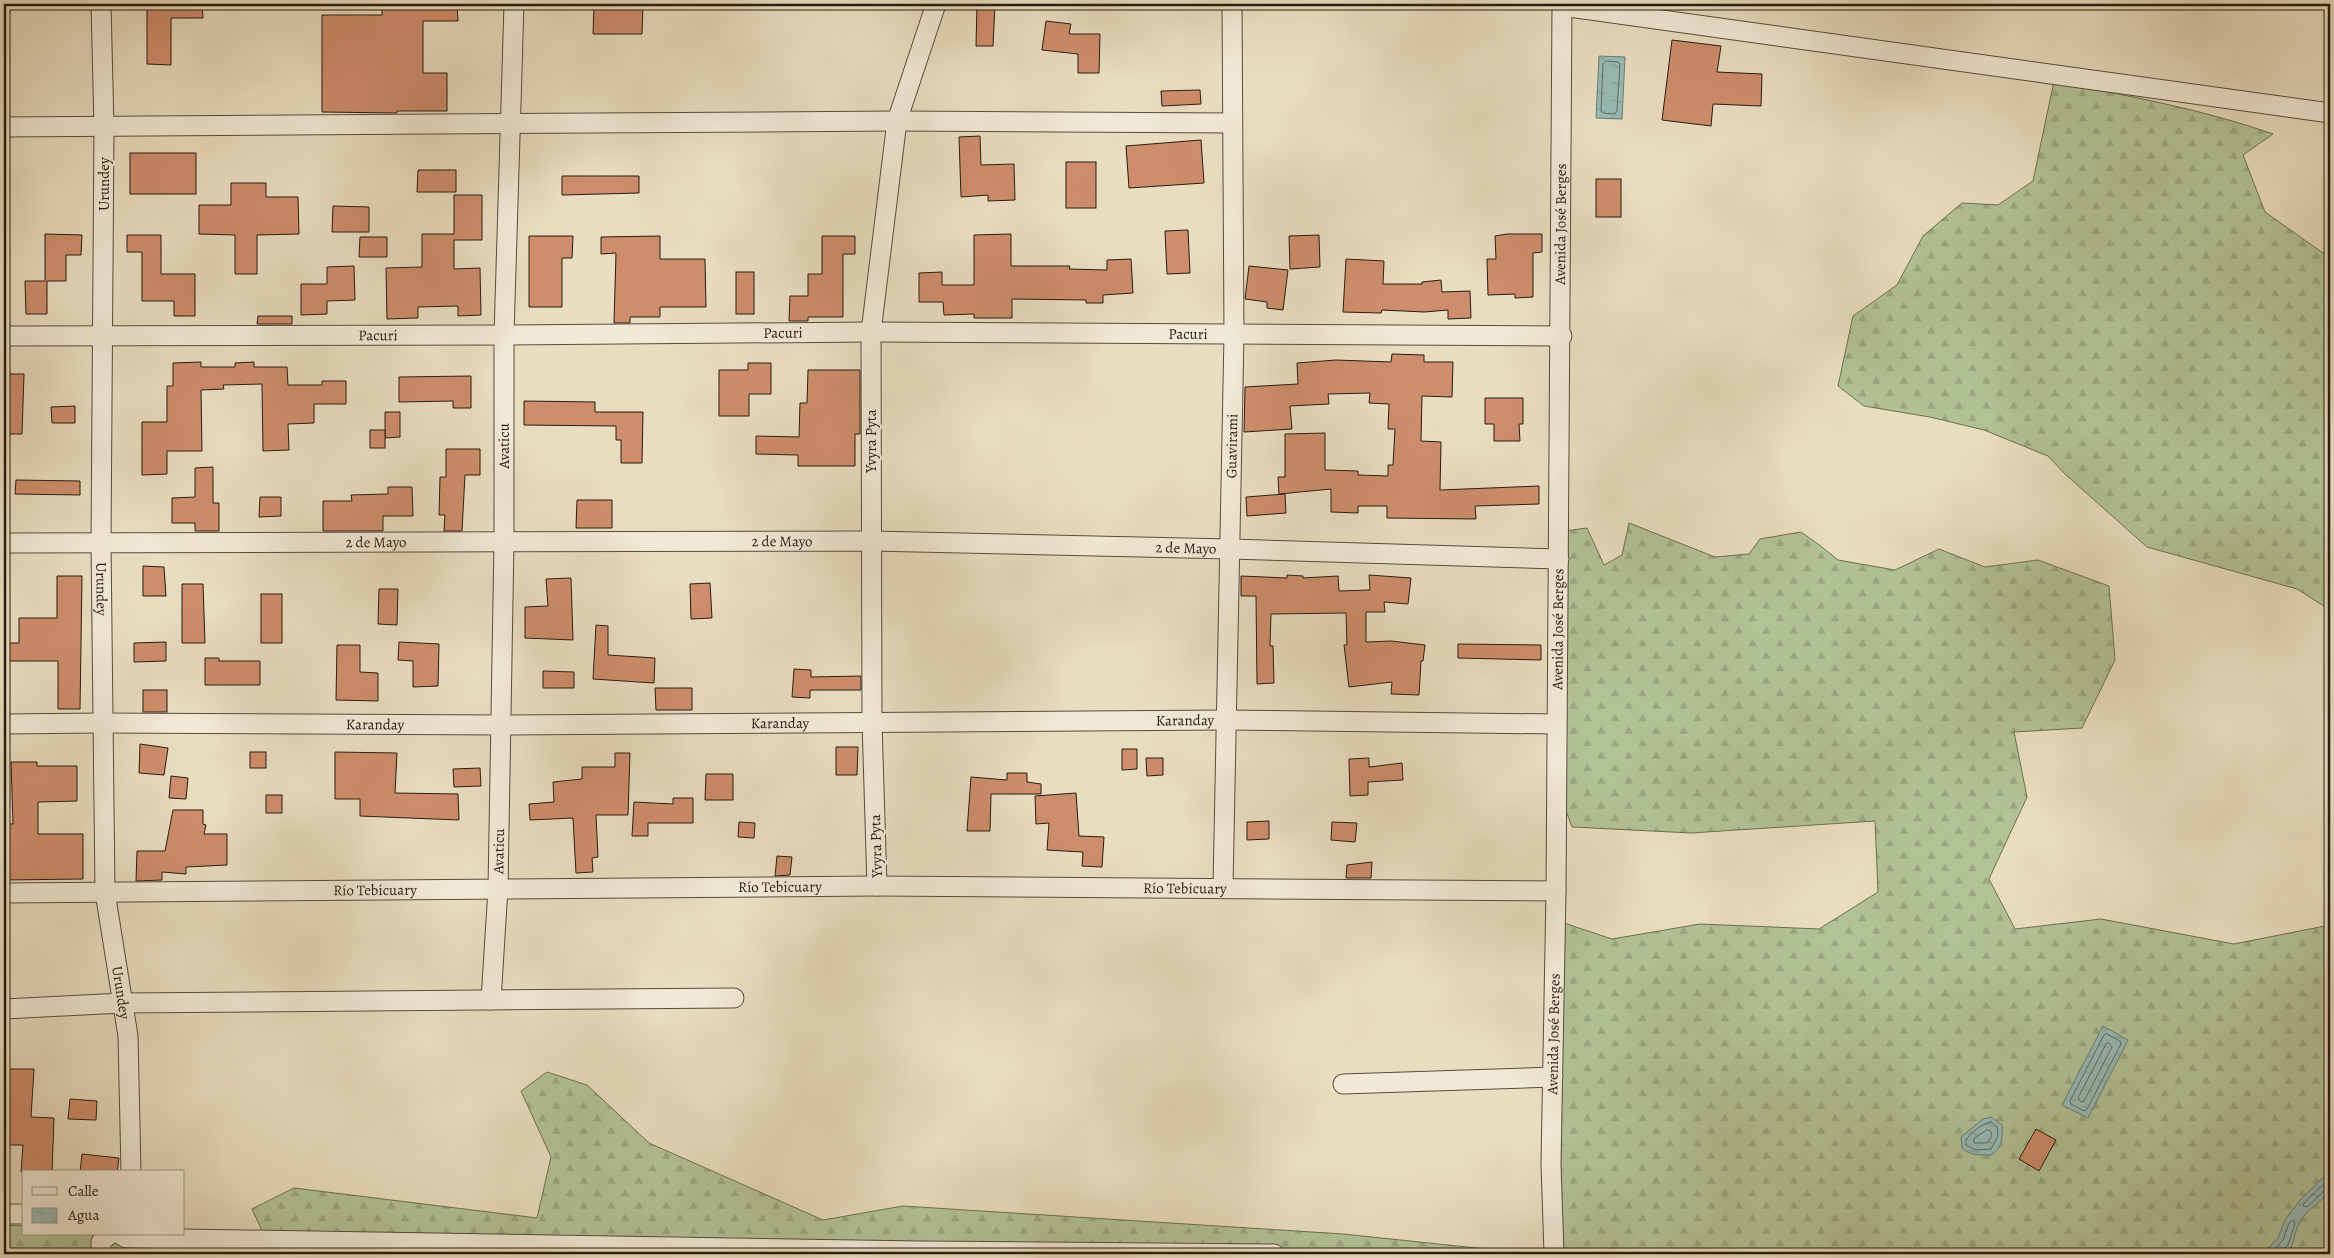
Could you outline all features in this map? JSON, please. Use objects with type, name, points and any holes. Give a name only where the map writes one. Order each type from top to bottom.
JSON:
[{"type":"street","name":"Urundey","points":[[101,4],[104,126],[104,337],[101,543],[105,892],[128,1036],[131,1170]]},
{"type":"street","name":"Avaticu","points":[[491,1000],[498,889],[502,726],[504,335],[514,4]]},
{"type":"street","name":"Yvyra Pyta","points":[[877,886],[872,722],[871,332],[898,121],[936,4]]},
{"type":"street","name":"Guavirami","points":[[1223,887],[1224,720],[1230,548],[1234,335],[1232,4]]},
{"type":"street","points":[[1562,5],[2330,113]]},
{"type":"street","name":"Avenida José Berges","points":[[1554,1254],[1551,1164],[1562,336],[1562,5]]},
{"type":"street","points":[[4,127],[898,121],[1232,123]]},
{"type":"street","name":"Pacuri","points":[[4,336],[871,332],[1562,336]]},
{"type":"street","name":"2 de Mayo","points":[[4,543],[871,541],[1230,548],[1559,559]]},
{"type":"street","name":"Karanday","points":[[4,724],[502,726],[1224,720],[1556,724]]},
{"type":"street","name":"Río Tebicuary","points":[[4,893],[877,886],[1223,887],[1556,891]]},
{"type":"street","points":[[4,1009],[123,1003],[734,998]]},
{"type":"street","points":[[1343,1084],[1553,1077]]},
{"type":"street","points":[[4,1214],[22,1214]]},
{"type":"street","points":[[101,1254],[101,1242],[108,1236]]},
{"type":"street","points":[[123,1236],[126,1238],[508,1250],[1274,1254]]},
{"type":"green space","points":[[2054,81],[2192,110],[2273,134],[2243,155],[2265,212],[2330,258],[2330,610],[2297,589],[2147,547],[2065,474],[2048,456],[1984,430],[1930,417],[1864,406],[1838,386],[1853,316],[1897,285],[1923,236],[1962,203],[1998,205],[2033,181]]},
{"type":"green space","points":[[1629,523],[1715,557],[1749,554],[1760,539],[1801,532],[1838,560],[1895,570],[1939,549],[1985,567],[2038,560],[2109,586],[2115,660],[2082,728],[2014,732],[2027,797],[1989,879],[2015,929],[2101,919],[2234,944],[2330,925],[2330,1254],[1557,1254],[1564,923],[1612,939],[1700,924],[1819,929],[1878,892],[1875,821],[1691,833],[1572,827],[1565,808],[1557,532],[1587,528],[1604,565],[1622,555]]},
{"type":"green space","points":[[547,1072],[587,1085],[649,1143],[823,1220],[903,1206],[1343,1234],[1534,1254],[4,1254],[4,1225],[22,1226],[22,1236],[185,1235],[265,1237],[252,1209],[294,1188],[537,1218],[551,1157],[521,1091]]},
{"type":"water","points":[[1599,56],[1625,57],[1622,119],[1596,118]]},
{"type":"water","points":[[2103,1026],[2128,1040],[2088,1118],[2062,1105]]},
{"type":"water","points":[[1991,1117],[2002,1125],[2002,1138],[1998,1149],[1991,1155],[1979,1155],[1972,1154],[1962,1148],[1961,1137],[1983,1119]]},
{"type":"water","points":[[2330,1171],[2330,1192],[2301,1220],[2289,1250],[2276,1254],[2263,1254],[2278,1238],[2285,1220],[2300,1200]]},
{"type":"building","points":[[147,4],[202,4],[203,18],[171,18],[171,65],[147,64]]},
{"type":"building","points":[[382,4],[457,4],[458,21],[423,21],[423,73],[447,73],[447,111],[397,111],[397,113],[322,112],[322,15],[382,15]]},
{"type":"building","points":[[594,4],[643,4],[642,34],[593,34]]},
{"type":"building","points":[[977,4],[995,4],[993,46],[976,46]]},
{"type":"building","points":[[1046,21],[1071,24],[1069,34],[1100,34],[1099,73],[1078,73],[1078,54],[1042,50]]},
{"type":"building","points":[[1672,40],[1721,46],[1717,72],[1762,74],[1761,106],[1713,104],[1711,126],[1662,120]]},
{"type":"building","points":[[1200,90],[1201,104],[1162,106],[1161,91]]},
{"type":"building","points":[[980,136],[981,165],[1014,164],[1015,200],[988,201],[988,195],[961,197],[959,137]]},
{"type":"building","points":[[1201,140],[1204,183],[1129,188],[1126,146]]},
{"type":"building","points":[[130,153],[196,153],[196,194],[130,194]]},
{"type":"building","points":[[1066,162],[1096,162],[1096,208],[1066,208]]},
{"type":"building","points":[[418,170],[456,170],[456,192],[417,192]]},
{"type":"building","points":[[562,176],[639,176],[639,193],[562,195]]},
{"type":"building","points":[[1596,179],[1621,179],[1621,217],[1596,217]]},
{"type":"building","points":[[231,183],[266,183],[266,197],[298,197],[299,234],[257,235],[257,274],[235,274],[235,235],[199,234],[199,205],[231,205]]},
{"type":"building","points":[[454,195],[482,195],[482,240],[454,240],[454,269],[480,268],[481,315],[458,316],[458,306],[418,307],[418,318],[387,319],[386,268],[422,267],[422,234],[454,234]]},
{"type":"building","points":[[333,206],[369,207],[369,232],[332,232]]},
{"type":"building","points":[[1188,230],[1190,273],[1167,274],[1165,231]]},
{"type":"building","points":[[45,234],[82,235],[81,255],[66,255],[66,281],[47,281],[47,314],[26,314],[25,281],[45,281]]},
{"type":"building","points":[[1011,234],[1011,266],[1070,266],[1069,269],[1107,270],[1107,260],[1131,259],[1133,293],[1103,295],[1103,303],[1086,303],[1086,300],[1012,299],[1012,318],[974,318],[974,314],[944,315],[943,302],[919,302],[919,273],[942,272],[942,285],[974,285],[974,235]]},
{"type":"building","points":[[1542,234],[1542,252],[1533,253],[1533,297],[1515,298],[1515,294],[1488,295],[1487,259],[1496,259],[1495,236]]},
{"type":"building","points":[[127,235],[161,235],[161,274],[195,274],[195,316],[174,316],[174,301],[142,301],[142,252],[127,252]]},
{"type":"building","points":[[1319,235],[1320,267],[1290,269],[1289,236]]},
{"type":"building","points":[[529,236],[573,236],[572,258],[562,258],[562,307],[529,307]]},
{"type":"building","points":[[660,236],[660,259],[705,259],[706,307],[660,307],[660,317],[630,317],[630,323],[614,323],[616,253],[601,254],[601,237]]},
{"type":"building","points":[[822,236],[855,236],[855,254],[843,254],[843,317],[808,317],[808,321],[789,321],[790,296],[808,296],[808,274],[822,274]]},
{"type":"building","points":[[360,237],[387,237],[387,257],[359,257]]},
{"type":"building","points":[[1346,259],[1384,261],[1383,284],[1422,284],[1422,282],[1441,280],[1442,292],[1470,291],[1471,318],[1448,319],[1448,310],[1424,312],[1382,310],[1381,313],[1343,312]]},
{"type":"building","points":[[354,266],[355,300],[327,301],[327,314],[301,315],[301,284],[327,284],[327,267]]},
{"type":"building","points":[[1249,266],[1288,270],[1283,310],[1267,308],[1267,302],[1245,299]]},
{"type":"building","points":[[736,272],[754,272],[754,314],[736,314]]},
{"type":"building","points":[[258,316],[292,316],[292,324],[257,324]]},
{"type":"building","points":[[1392,354],[1424,355],[1424,362],[1453,362],[1452,397],[1422,396],[1421,441],[1441,442],[1440,490],[1539,486],[1539,504],[1475,506],[1476,519],[1387,518],[1387,506],[1358,506],[1358,513],[1331,512],[1331,489],[1279,494],[1278,477],[1285,477],[1285,434],[1325,433],[1325,470],[1358,471],[1358,475],[1388,476],[1388,465],[1393,465],[1395,429],[1388,429],[1389,404],[1369,403],[1370,393],[1328,394],[1329,404],[1290,406],[1292,429],[1244,432],[1245,387],[1298,384],[1297,363],[1336,360],[1391,362]]},
{"type":"building","points":[[201,362],[201,367],[235,367],[235,363],[254,362],[254,367],[287,367],[288,385],[322,385],[322,381],[346,381],[346,404],[314,404],[314,423],[288,424],[289,450],[263,451],[262,384],[223,385],[224,389],[201,390],[202,451],[167,451],[167,474],[142,475],[142,422],[167,422],[167,386],[173,386],[173,363]]},
{"type":"building","points":[[748,363],[771,363],[771,394],[749,394],[749,416],[719,416],[719,370],[748,370]]},
{"type":"building","points":[[808,370],[860,370],[860,434],[855,434],[855,466],[798,466],[798,455],[756,454],[756,436],[799,437],[800,403],[807,403]]},
{"type":"building","points":[[4,374],[24,374],[22,434],[4,434]]},
{"type":"building","points":[[471,376],[471,408],[453,408],[453,401],[399,402],[399,377]]},
{"type":"building","points":[[1485,398],[1523,398],[1523,424],[1519,424],[1520,441],[1494,441],[1494,424],[1485,424]]},
{"type":"building","points":[[524,401],[595,402],[595,412],[643,412],[642,463],[621,463],[621,440],[616,440],[616,426],[524,425]]},
{"type":"building","points":[[75,406],[75,423],[52,423],[51,407]]},
{"type":"building","points":[[385,412],[400,412],[400,437],[385,438]]},
{"type":"building","points":[[370,430],[385,430],[385,448],[370,448]]},
{"type":"building","points":[[446,449],[480,449],[480,475],[465,475],[462,531],[444,531],[445,515],[439,515],[440,477],[446,477]]},
{"type":"building","points":[[213,467],[213,503],[219,503],[219,531],[195,531],[195,523],[172,523],[172,498],[195,497],[195,468]]},
{"type":"building","points":[[16,480],[80,481],[80,495],[15,494]]},
{"type":"building","points":[[388,487],[412,487],[413,516],[383,516],[383,531],[323,531],[323,501],[352,501],[351,495],[388,494]]},
{"type":"building","points":[[1285,494],[1286,513],[1247,516],[1246,497]]},
{"type":"building","points":[[260,497],[281,497],[281,516],[259,517]]},
{"type":"building","points":[[577,500],[612,500],[612,528],[576,528]]},
{"type":"building","points":[[143,566],[164,567],[166,596],[143,596]]},
{"type":"building","points":[[1287,575],[1303,576],[1303,578],[1338,576],[1339,591],[1370,590],[1369,575],[1411,578],[1408,604],[1384,602],[1385,612],[1366,612],[1366,642],[1391,641],[1425,645],[1423,661],[1421,661],[1419,695],[1391,694],[1392,682],[1349,687],[1344,645],[1347,645],[1346,613],[1271,614],[1270,646],[1273,646],[1274,683],[1257,684],[1256,596],[1241,596],[1241,576],[1287,578]]},
{"type":"building","points":[[57,576],[82,576],[80,709],[58,709],[58,661],[4,661],[4,643],[19,643],[19,618],[57,618]]},
{"type":"building","points":[[571,578],[573,640],[525,638],[525,607],[548,606],[546,579]]},
{"type":"building","points":[[710,583],[712,618],[691,619],[690,584]]},
{"type":"building","points":[[182,584],[203,584],[205,643],[182,643]]},
{"type":"building","points":[[379,589],[398,589],[397,625],[378,624]]},
{"type":"building","points":[[261,594],[282,594],[282,643],[261,643]]},
{"type":"building","points":[[596,625],[608,626],[608,655],[655,658],[654,683],[593,679]]},
{"type":"building","points":[[166,642],[166,661],[134,662],[134,643]]},
{"type":"building","points":[[399,642],[439,644],[438,686],[413,687],[413,661],[398,660]]},
{"type":"building","points":[[1458,644],[1541,645],[1541,660],[1458,658]]},
{"type":"building","points":[[337,645],[360,645],[360,672],[378,673],[378,701],[336,700]]},
{"type":"building","points":[[205,658],[219,658],[219,661],[260,661],[260,685],[205,685]]},
{"type":"building","points":[[794,669],[811,670],[811,677],[861,676],[861,690],[810,690],[810,698],[792,697]]},
{"type":"building","points":[[543,671],[574,672],[574,688],[543,688]]},
{"type":"building","points":[[655,688],[692,688],[692,710],[656,710]]},
{"type":"building","points":[[143,690],[167,690],[167,712],[143,712]]},
{"type":"building","points":[[140,744],[168,748],[164,775],[139,773]]},
{"type":"building","points":[[836,747],[858,747],[857,775],[836,775]]},
{"type":"building","points":[[1122,749],[1137,749],[1137,769],[1122,770]]},
{"type":"building","points":[[250,752],[266,752],[266,768],[250,768]]},
{"type":"building","points":[[335,752],[397,753],[395,793],[458,794],[459,820],[360,816],[360,799],[335,799]]},
{"type":"building","points":[[615,753],[630,753],[628,815],[596,815],[598,857],[592,858],[593,872],[576,873],[573,818],[530,820],[529,804],[554,802],[553,782],[582,779],[582,767],[615,767]]},
{"type":"building","points":[[1146,758],[1163,758],[1163,775],[1147,776]]},
{"type":"building","points":[[1369,758],[1369,767],[1402,763],[1403,780],[1368,782],[1368,795],[1350,796],[1349,759]]},
{"type":"building","points":[[11,762],[37,762],[37,766],[77,766],[77,801],[38,802],[38,834],[83,834],[83,879],[4,880],[4,824],[13,824]]},
{"type":"building","points":[[480,768],[481,786],[454,787],[453,769]]},
{"type":"building","points":[[1007,773],[1027,773],[1027,782],[1041,784],[1041,794],[991,794],[990,831],[967,831],[971,777],[1007,780]]},
{"type":"building","points":[[706,774],[733,774],[733,800],[705,800]]},
{"type":"building","points":[[171,776],[188,778],[186,799],[169,798]]},
{"type":"building","points":[[1076,793],[1079,836],[1104,837],[1102,867],[1082,866],[1083,852],[1047,850],[1049,823],[1036,824],[1035,796]]},
{"type":"building","points":[[266,795],[282,795],[282,813],[266,813]]},
{"type":"building","points":[[673,798],[693,798],[693,823],[648,823],[648,836],[632,836],[634,802],[673,804]]},
{"type":"building","points":[[173,810],[203,810],[203,824],[206,825],[204,834],[227,834],[227,865],[186,867],[186,874],[162,872],[162,880],[136,881],[137,851],[165,851]]},
{"type":"building","points":[[1269,821],[1269,839],[1247,840],[1247,822]]},
{"type":"building","points":[[739,822],[755,823],[754,838],[738,837]]},
{"type":"building","points":[[1332,822],[1357,823],[1355,842],[1331,840]]},
{"type":"building","points":[[777,856],[792,857],[790,875],[775,876]]},
{"type":"building","points":[[1372,862],[1371,878],[1346,878],[1347,865]]},
{"type":"building","points":[[4,1069],[34,1069],[31,1117],[54,1118],[52,1170],[22,1170],[21,1172],[23,1145],[4,1145]]},
{"type":"building","points":[[70,1099],[97,1101],[96,1120],[68,1119]]},
{"type":"building","points":[[2036,1129],[2056,1140],[2039,1171],[2019,1159]]},
{"type":"building","points":[[82,1154],[119,1158],[117,1170],[80,1170]]}]
